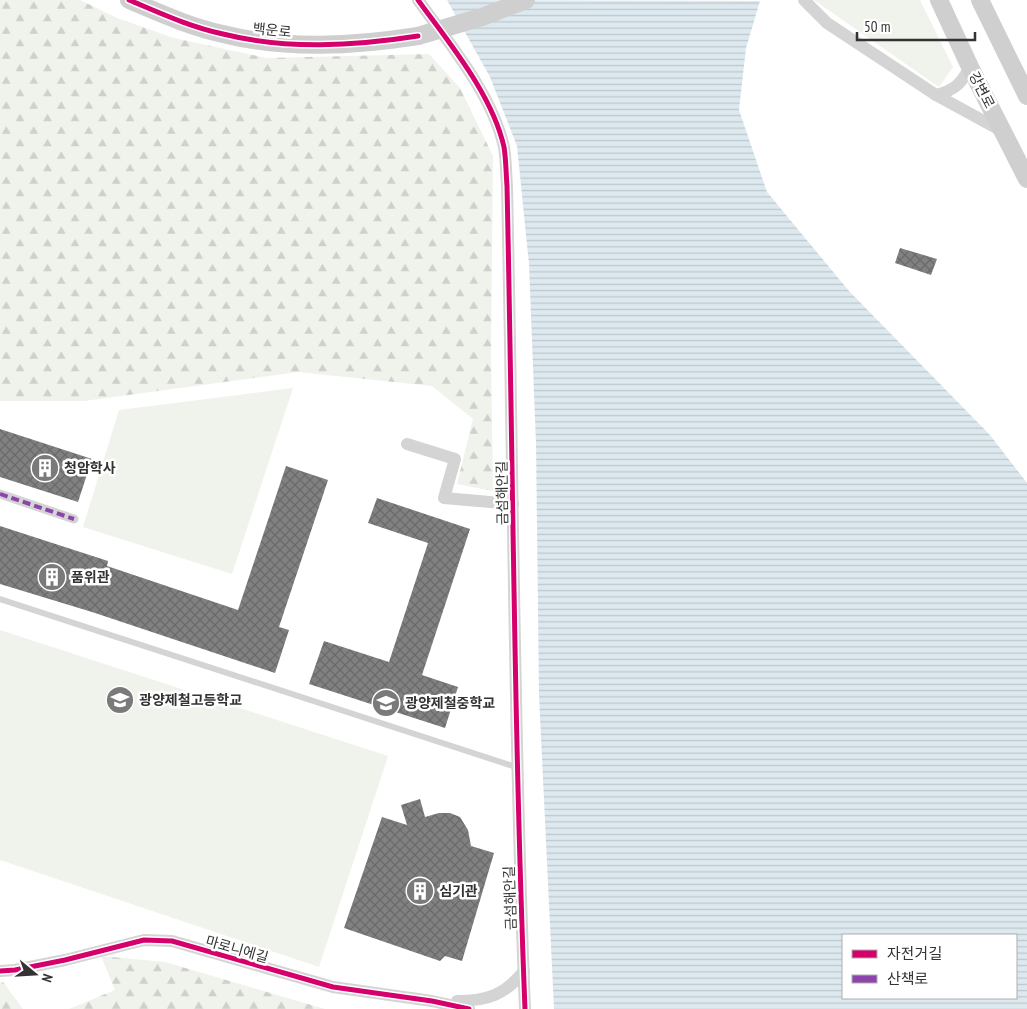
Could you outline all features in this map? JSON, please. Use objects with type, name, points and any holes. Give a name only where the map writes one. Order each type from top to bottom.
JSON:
[{"type":"main road","name":"백운로","points":[[129,0],[174,19],[223,34],[282,43],[342,44],[418,36],[482,17],[526,0]]},
{"type":"main road","name":"강변로","points":[[939,0],[970,67],[1027,179]]},
{"type":"main road","points":[[980,0],[1027,96]]},
{"type":"street","name":"금섬해안길","points":[[418,0],[467,68],[488,106],[504,147],[514,504],[516,767],[525,1009]]},
{"type":"street","points":[[804,0],[828,23],[936,95],[1002,131]]},
{"type":"street","points":[[936,95],[952,91],[962,83],[970,67]]},
{"type":"street","points":[[407,444],[455,459],[444,498],[514,504]]},
{"type":"street","points":[[0,494],[74,520]]},
{"type":"street","name":"마로니에길","points":[[0,971],[15,970],[65,960],[144,940],[172,941],[333,987],[432,1001],[469,1009]]},
{"type":"street","points":[[432,1001],[479,1001],[512,986],[524,971]]},
{"type":"street","points":[[432,1001],[447,1009]]},
{"type":"lane","points":[[0,600],[516,767]]},
{"type":"green space","points":[[0,0],[80,0],[117,18],[174,38],[267,58],[429,54],[460,88],[493,156],[491,355],[493,491],[457,484],[473,419],[432,386],[298,372],[84,401],[0,401]]},
{"type":"green space","points":[[814,0],[920,0],[953,67],[939,87]]},
{"type":"green space","points":[[293,388],[232,574],[83,527],[119,410]]},
{"type":"green space","name":"광양제철고등학교","points":[[0,630],[388,756],[319,967],[0,860]]},
{"type":"green space","points":[[101,956],[165,962],[325,1009],[69,1009],[115,990]]},
{"type":"green space","points":[[0,982],[3,982],[23,1009],[0,1009]]},
{"type":"shaded area","points":[[447,0],[760,1],[746,48],[739,110],[767,192],[849,291],[990,435],[1027,483],[1027,1009],[554,1009],[539,695],[536,444],[529,264],[517,146],[490,77]]},
{"type":"building","points":[[900,248],[937,259],[931,275],[895,263]]},
{"type":"building","name":"청암학사","points":[[0,429],[92,459],[78,502],[0,477]]},
{"type":"building","points":[[286,466],[328,480],[279,627],[289,630],[275,673],[92,612],[0,584],[0,526],[108,561],[107,566],[238,610]]},
{"type":"building","points":[[377,498],[470,529],[422,675],[458,687],[445,728],[309,684],[324,641],[389,662],[428,543],[368,523]]},
{"type":"building","name":"심기관","points":[[420,799],[425,817],[439,813],[450,813],[460,817],[468,830],[471,846],[494,853],[462,961],[445,956],[440,961],[344,928],[382,817],[407,825],[401,805]]},
{"type":"marked path","points":[[0,494],[74,519]]},
{"type":"cycle path","points":[[129,0],[199,28],[247,39],[271,42],[320,45],[345,44],[418,36]]},
{"type":"cycle path","points":[[418,0],[456,51],[480,89],[498,127],[505,156],[518,803],[525,1009]]},
{"type":"cycle path","points":[[0,971],[15,970],[65,960],[144,940],[172,941],[333,987],[432,1001],[469,1009]]},
{"type":"place","name":"청암학사","points":[[45,468]]},
{"type":"place","name":"품위관","points":[[52,577]]},
{"type":"place","name":"광양제철고등학교","points":[[120,700]]},
{"type":"place","name":"광양제철중학교","points":[[386,703]]},
{"type":"place","name":"심기관","points":[[420,891]]}]
